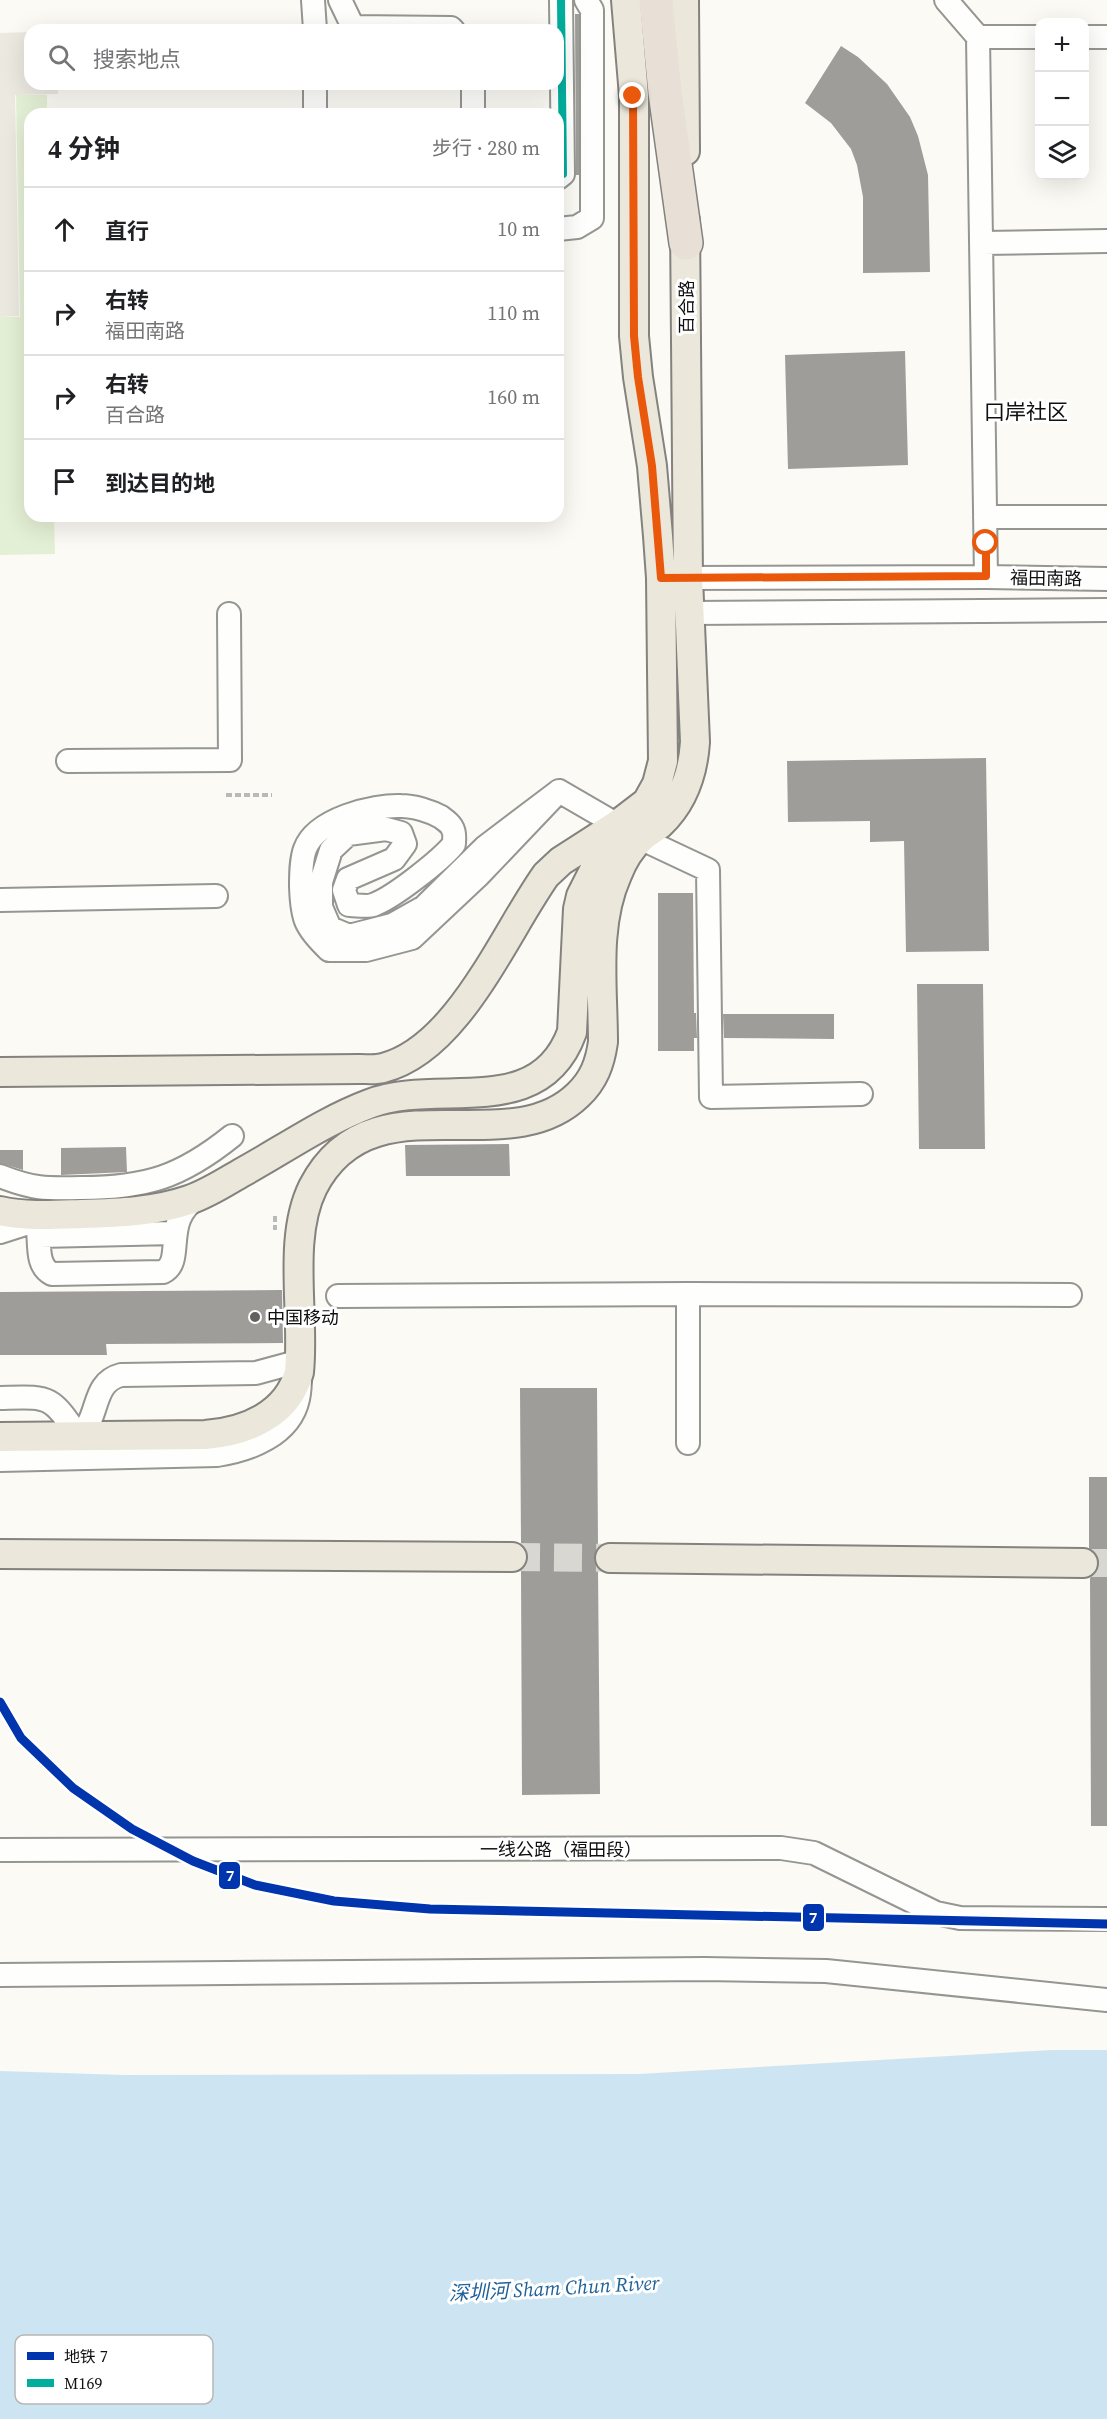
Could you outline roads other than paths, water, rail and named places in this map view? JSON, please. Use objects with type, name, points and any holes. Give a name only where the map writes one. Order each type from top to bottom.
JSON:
[{"type":"highway","points":[[656,0],[665,92],[686,243]]},
{"type":"main road","name":"百合路","points":[[626,0],[633,96],[634,336],[652,466],[674,578],[689,613],[695,742],[694,761],[681,797],[671,812],[659,825],[629,832]]},
{"type":"main road","name":"百合路","points":[[629,832],[657,784],[663,761],[661,614],[674,578],[686,243],[684,0]]},
{"type":"main road","name":"福田南路","points":[[661,614],[689,613]]},
{"type":"main road","points":[[0,1072],[360,1069],[382,1068],[401,1061],[435,1038],[461,1007],[546,875],[578,848],[629,832]]},
{"type":"main road","points":[[0,1211],[38,1225],[165,1207],[201,1195],[368,1104],[400,1095],[503,1091],[531,1080],[554,1064],[568,1044],[572,1032],[576,924],[581,896],[629,832]]},
{"type":"main road","points":[[0,1437],[221,1434],[246,1427],[268,1416],[287,1400],[296,1382],[300,1361],[300,1257],[303,1220],[314,1187],[336,1157],[365,1137],[401,1126],[514,1123],[543,1117],[570,1102],[590,1081],[601,1056],[603,1042],[605,911],[629,832]]},
{"type":"main road","points":[[0,1554],[512,1557]]},
{"type":"main road","points":[[610,1558],[1083,1563]]},
{"type":"street","points":[[314,0],[315,24]]},
{"type":"street","points":[[340,0],[352,24]]},
{"type":"street","points":[[561,0],[561,24]]},
{"type":"street","points":[[564,228],[577,227],[592,218],[592,10],[586,0]]},
{"type":"street","points":[[946,0],[978,37],[986,576]]},
{"type":"street","points":[[978,37],[1035,37]]},
{"type":"street","points":[[1089,37],[1107,37]]},
{"type":"street","points":[[315,90],[315,108]]},
{"type":"street","points":[[473,90],[473,108]]},
{"type":"street","points":[[562,90],[562,108]]},
{"type":"street","points":[[982,243],[1107,241]]},
{"type":"street","points":[[986,517],[1107,517]]},
{"type":"street","name":"福田南路","points":[[674,578],[986,576],[1107,579]]},
{"type":"street","name":"福田南路","points":[[689,613],[1107,610]]},
{"type":"street","points":[[68,761],[230,760],[229,614]]},
{"type":"street","points":[[559,792],[629,832],[708,870],[711,1097],[861,1094]]},
{"type":"street","points":[[559,792],[479,875],[412,938],[366,950],[329,950],[313,934],[302,912],[303,860],[305,848],[330,824],[363,809],[402,805],[431,812],[446,820],[453,829],[454,844],[447,851],[414,879],[373,905],[349,905],[344,890],[348,879],[394,859],[405,844],[401,833],[386,829],[348,834],[331,850],[321,882],[321,907],[330,928],[349,936],[392,926],[424,907],[485,847],[559,792]]},
{"type":"street","points":[[0,900],[216,896]]},
{"type":"street","points":[[0,1176],[38,1189],[113,1188],[135,1185],[157,1180],[199,1162],[232,1136]]},
{"type":"street","points":[[38,1225],[42,1265],[52,1274],[164,1272],[175,1259],[174,1233],[178,1220],[186,1208],[201,1195]]},
{"type":"street","points":[[0,1232],[25,1224],[174,1233]]},
{"type":"street","points":[[338,1296],[688,1293],[1070,1295]]},
{"type":"street","points":[[688,1293],[688,1443]]},
{"type":"street","points":[[0,1398],[40,1397],[49,1400],[62,1411],[78,1436],[90,1422],[102,1387],[114,1377],[256,1373],[300,1361],[298,1397],[291,1416],[276,1432],[249,1448],[217,1455],[0,1460]]},
{"type":"street","name":"一线公路（福田段）","points":[[0,1850],[781,1848],[814,1853],[936,1913],[960,1918],[1107,1919]]},
{"type":"street","points":[[0,1975],[826,1971],[1107,2000]]},
{"type":"water","name":"深圳河 Sham Chun River","points":[[1052,2050],[1107,2050],[1107,2419],[0,2419],[0,2071],[124,2075],[639,2074]]},
{"type":"tunnel","points":[[512,1557],[610,1558]]},
{"type":"tunnel","points":[[1083,1563],[1107,1563]]},
{"type":"metro line","name":"7","points":[[0,1702],[21,1738],[73,1788],[132,1829],[193,1861],[255,1885],[334,1901],[430,1909],[1107,1924]]},
{"type":"place","name":"中国移动","points":[[255,1317]]},
{"type":"district","name":"口岸社区","points":[[1026,411]]}]
